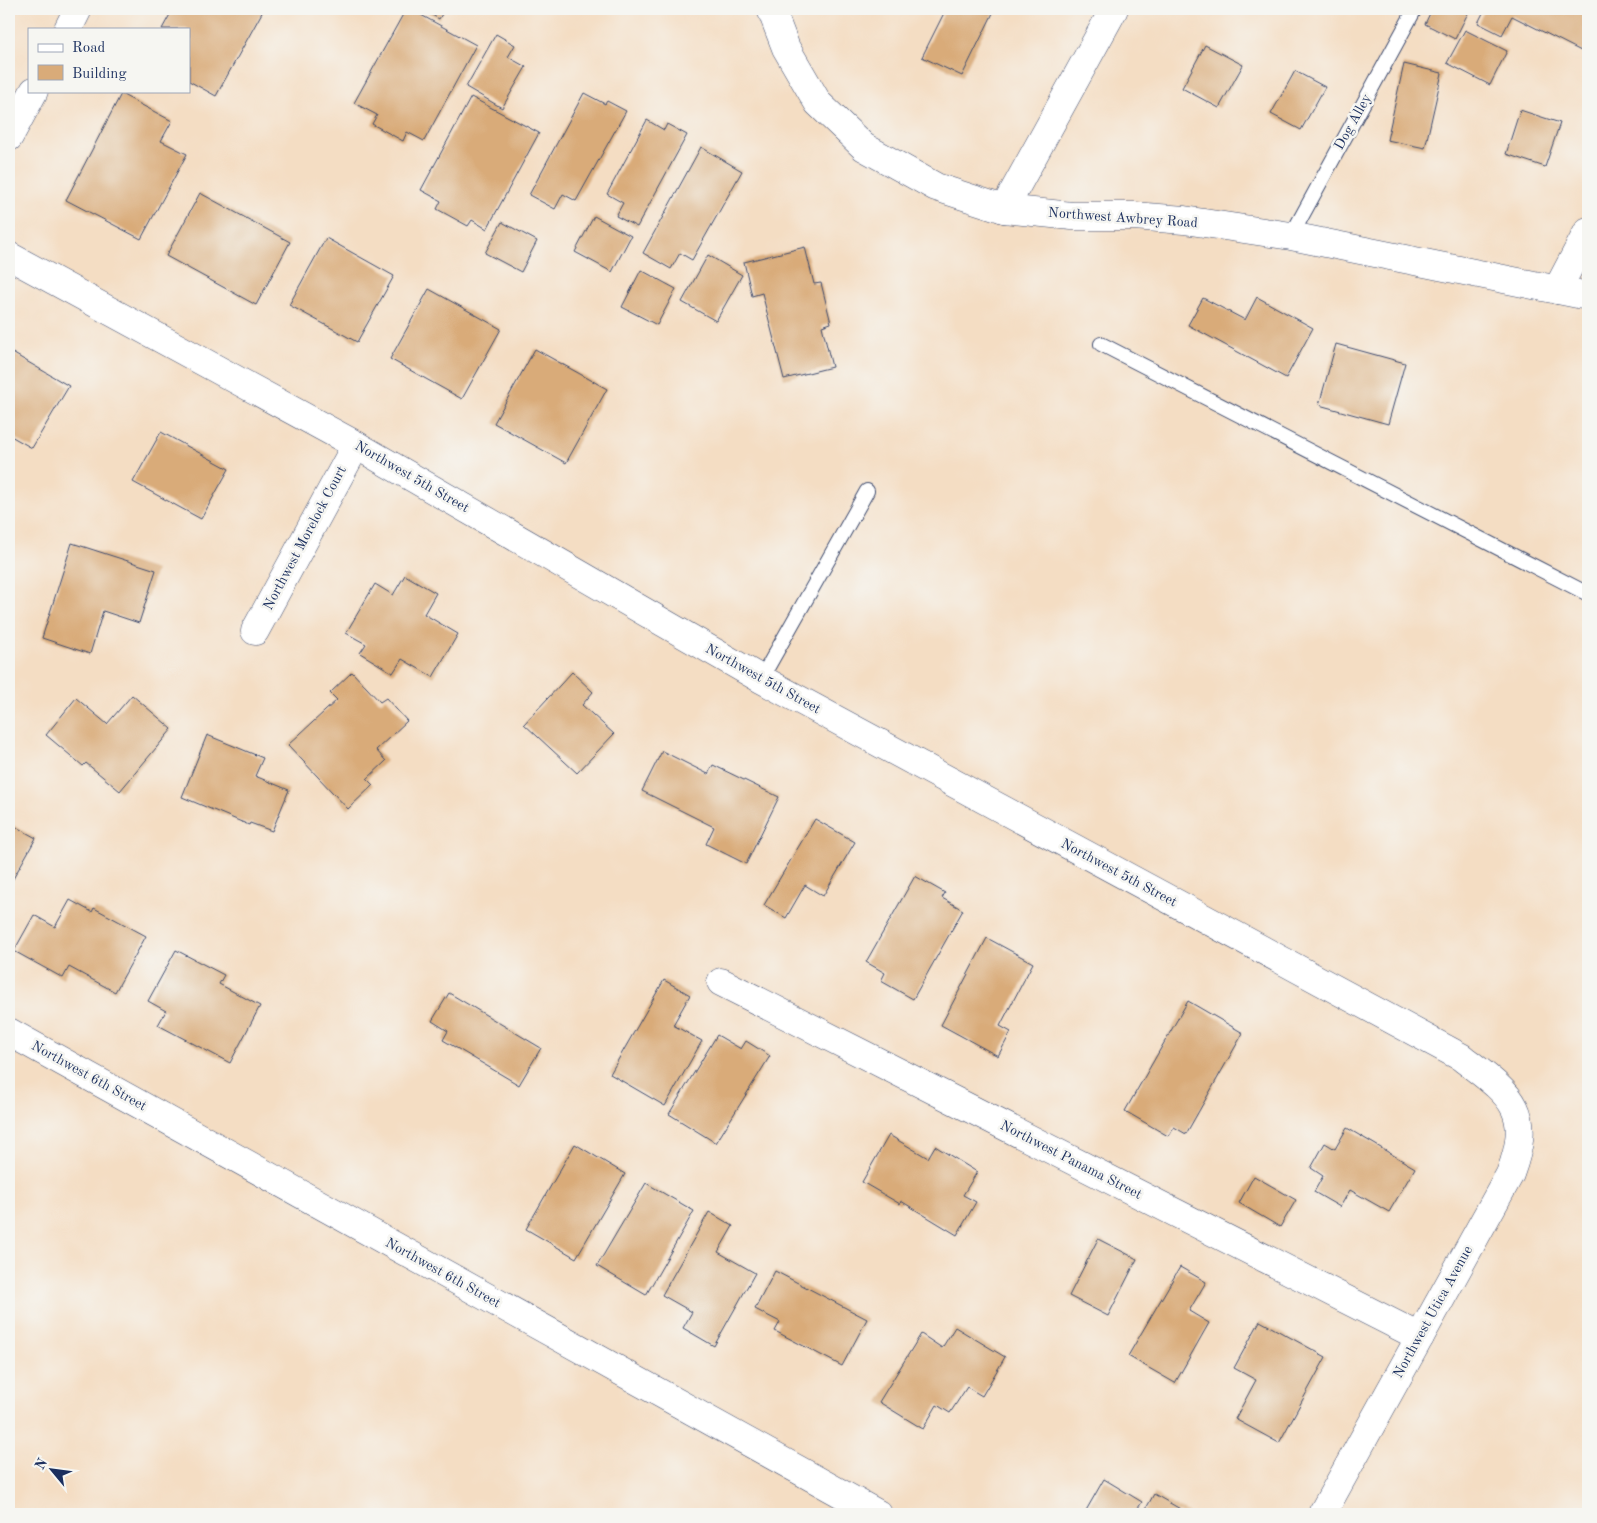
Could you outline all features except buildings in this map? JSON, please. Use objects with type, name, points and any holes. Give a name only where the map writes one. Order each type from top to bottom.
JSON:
[{"type":"street","points":[[68,28],[78,9]]},
{"type":"street","name":"Northwest Awbrey Road","points":[[771,9],[786,48],[818,103],[864,147],[936,187],[1004,209],[1072,216],[1134,216],[1184,220],[1291,236],[1588,296]]},
{"type":"street","points":[[1004,209],[1114,9]]},
{"type":"street","points":[[9,137],[33,92]]},
{"type":"street","points":[[1557,290],[1588,231]]},
{"type":"street","name":"Northwest 5th Street","points":[[9,256],[356,445],[761,679],[1461,1057],[1499,1086],[1514,1104]]},
{"type":"street","name":"Northwest Morelock Court","points":[[255,631],[356,445]]},
{"type":"street","name":"Northwest Panama Street","points":[[722,982],[1420,1337]]},
{"type":"street","name":"Northwest 6th Street","points":[[9,1032],[871,1513]]},
{"type":"street","name":"Northwest Utica Avenue","points":[[1322,1514],[1510,1174],[1517,1155],[1520,1125],[1514,1104]]},
{"type":"lane","name":"Dog Alley","points":[[1291,236],[1415,9]]},
{"type":"lane","points":[[1102,344],[1588,594]]},
{"type":"lane","points":[[761,679],[867,492]]}]
